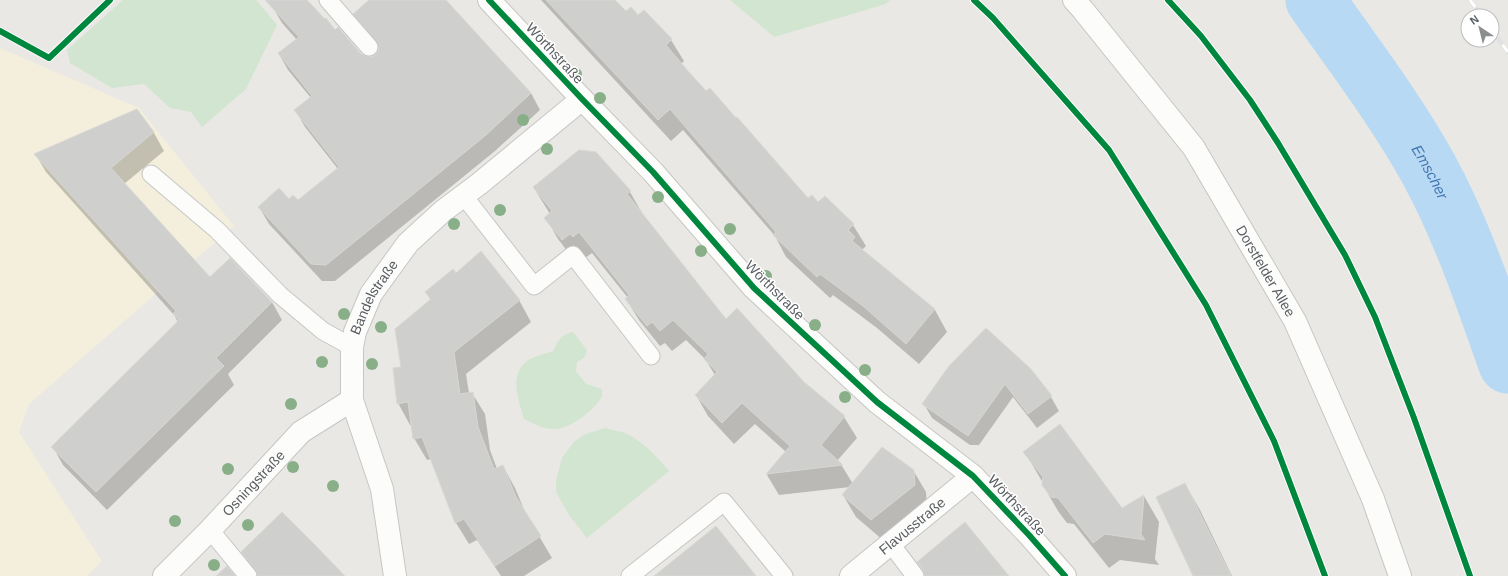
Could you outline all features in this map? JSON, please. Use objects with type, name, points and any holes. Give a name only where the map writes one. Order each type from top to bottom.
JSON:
[{"type":"street","name":"Wörthstraße","points":[[488,0],[653,172],[754,288],[877,402],[973,476],[1029,534],[1065,576]]},
{"type":"street","name":"Dorstfelder Allee","points":[[1074,0],[1084,10],[1194,148],[1295,322],[1373,500],[1400,576]]},
{"type":"street","name":"Bandelstraße","points":[[395,576],[382,489],[352,400],[352,347],[355,332],[372,294],[408,243],[443,211],[582,99]]},
{"type":"street","name":"Osningstraße","points":[[164,576],[210,530],[301,432],[352,400]]},
{"type":"street","name":"Flavusstraße","points":[[850,576],[973,476]]},
{"type":"lane","points":[[328,0],[369,47]]},
{"type":"lane","points":[[151,174],[217,230],[280,295],[323,331],[352,347]]},
{"type":"lane","points":[[463,195],[534,286],[573,255],[651,356]]},
{"type":"lane","points":[[630,576],[724,502],[784,576]]},
{"type":"lane","points":[[210,530],[248,576]]},
{"type":"lane","points":[[891,544],[915,576]]},
{"type":"shaded area","points":[[0,48],[139,108],[234,226],[29,404],[19,432],[102,561],[87,576],[0,576]]},
{"type":"green space","points":[[123,0],[256,0],[277,25],[246,89],[202,127],[191,112],[170,108],[144,84],[112,88],[70,63],[67,50]]},
{"type":"green space","points":[[730,0],[890,0],[886,4],[774,37]]},
{"type":"green space","points":[[573,332],[587,350],[584,358],[577,362],[576,371],[586,384],[602,389],[602,396],[588,413],[568,426],[556,429],[544,428],[524,419],[516,388],[518,374],[521,367],[527,361],[536,356],[553,351],[558,341],[563,336]]},
{"type":"green space","points":[[605,428],[624,433],[639,441],[655,455],[669,471],[587,538],[569,515],[556,492],[556,480],[562,458],[573,443],[583,435]]},
{"type":"building","points":[[265,0],[307,0],[325,19],[326,18],[335,30],[338,27],[361,54],[371,57],[378,51],[379,45],[353,14],[369,0],[446,0],[531,93],[486,135],[326,265],[311,264],[258,207],[279,188],[289,199],[293,195],[298,200],[339,167],[294,110],[312,96],[278,53],[299,37]]},
{"type":"building","points":[[546,0],[615,0],[626,11],[631,7],[638,15],[644,10],[672,39],[666,45],[688,71],[706,91],[710,88],[808,198],[812,195],[818,202],[825,196],[854,224],[848,230],[855,237],[852,241],[935,309],[906,344],[863,306],[820,274],[817,277],[800,261],[773,235],[776,232],[670,109],[658,120]]},
{"type":"building","points":[[137,109],[154,132],[111,168],[210,277],[230,258],[272,302],[216,358],[224,366],[96,492],[51,447],[179,320],[173,314],[176,311],[34,154]]},
{"type":"building","points":[[579,150],[596,152],[631,191],[627,194],[726,319],[737,308],[804,382],[845,416],[821,445],[843,465],[766,474],[790,446],[742,403],[722,423],[695,395],[717,372],[704,359],[708,354],[673,320],[660,331],[652,322],[647,326],[625,299],[629,295],[579,232],[573,237],[570,234],[562,240],[544,218],[552,211],[533,187]]},
{"type":"building","points":[[481,251],[520,300],[454,352],[460,394],[473,392],[478,427],[494,469],[503,465],[516,497],[541,536],[495,566],[464,519],[455,523],[422,437],[413,439],[408,402],[397,404],[393,368],[401,367],[395,329],[431,299],[425,292],[453,269],[456,273]]},
{"type":"building","points":[[986,328],[1031,369],[1052,396],[1028,414],[1005,384],[968,436],[922,404],[949,366]]},
{"type":"building","points":[[1060,424],[1122,508],[1144,495],[1141,534],[1145,540],[1105,534],[1093,543],[1058,498],[1051,497],[1042,485],[1043,477],[1023,452]]},
{"type":"building","points":[[882,447],[914,470],[915,485],[871,520],[842,495]]},
{"type":"building","points":[[1185,483],[1231,576],[1193,576],[1156,497]]},
{"type":"building","points":[[282,512],[345,576],[258,576],[256,570],[241,552]]},
{"type":"building","points":[[965,522],[1009,576],[925,576],[923,570],[917,562]]},
{"type":"building","points":[[716,526],[756,576],[654,576]]},
{"type":"building","points":[[227,566],[235,576],[216,576]]},
{"type":"waterway","name":"Emscher","points":[[1315,0],[1388,103],[1428,168],[1462,240],[1508,364]]},
{"type":"railway","points":[[1470,0],[1476,8]]},
{"type":"railway","points":[[1500,41],[1508,52]]},
{"type":"cycle path","points":[[0,31],[49,58],[110,0]]},
{"type":"cycle path","points":[[489,0],[653,172],[754,288],[877,402],[973,476],[1029,535],[1065,576]]},
{"type":"cycle path","points":[[974,0],[993,18],[1109,150],[1206,305],[1274,441],[1325,576]]},
{"type":"cycle path","points":[[1168,0],[1201,36],[1250,100],[1278,143],[1345,255],[1375,317],[1414,418],[1470,576]]}]
